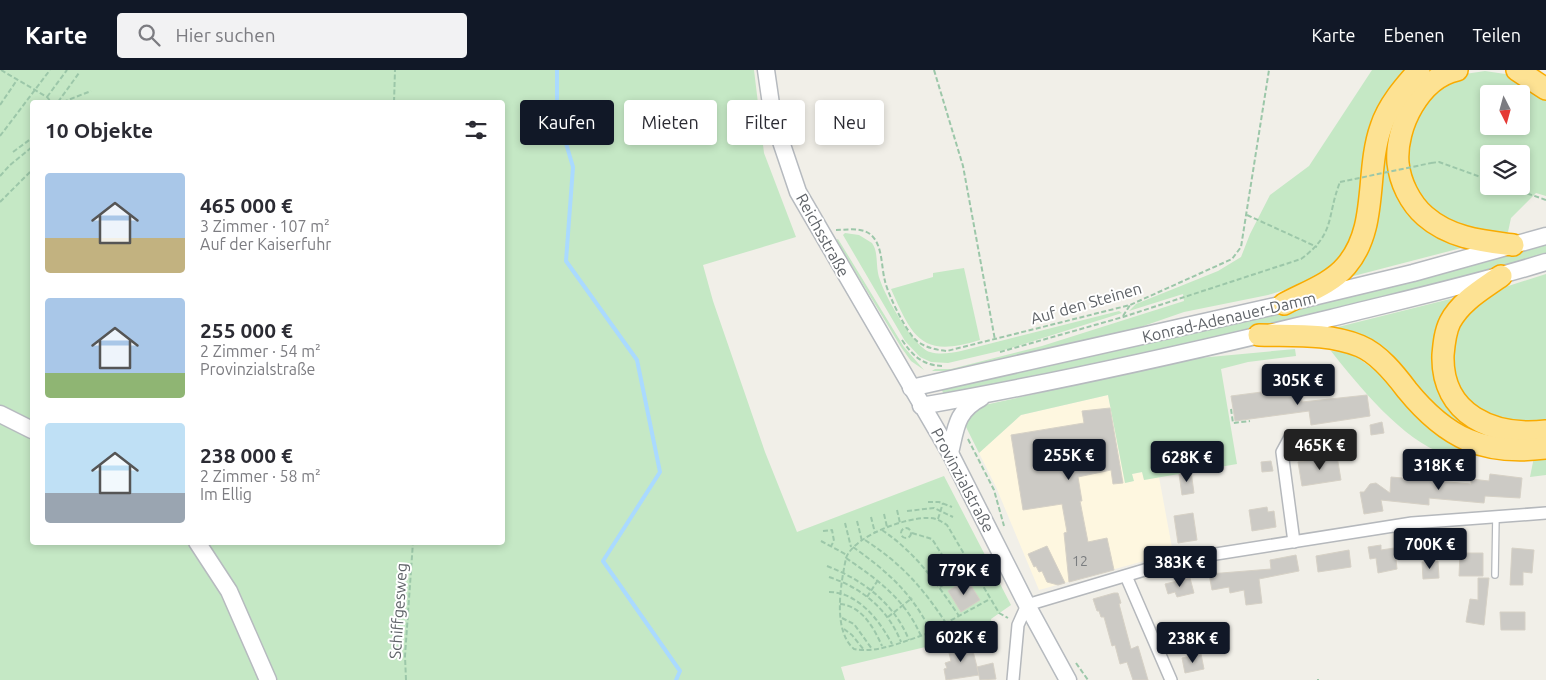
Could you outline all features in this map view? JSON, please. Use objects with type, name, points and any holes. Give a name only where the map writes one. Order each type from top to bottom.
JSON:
[{"type":"highway","points":[[1284,304],[1330,280],[1346,267],[1360,246],[1367,218],[1374,156],[1381,126],[1396,97],[1419,70]]},
{"type":"highway","points":[[1457,70],[1427,86],[1410,110],[1399,141],[1398,162],[1403,185],[1423,215],[1438,226],[1456,235],[1478,241],[1514,246]]},
{"type":"highway","points":[[1517,70],[1546,89]]},
{"type":"highway","points":[[1501,276],[1467,300],[1450,322],[1444,341],[1443,364],[1446,380],[1453,397],[1464,411],[1479,421],[1502,430],[1531,433],[1546,431]]},
{"type":"highway","points":[[1259,336],[1327,337],[1362,346],[1390,368],[1422,409],[1454,435],[1493,449],[1546,448]]},
{"type":"main road","name":"Reichsstraße","points":[[766,70],[776,127],[798,192],[911,388]]},
{"type":"main road","name":"Konrad-Adenauer-Damm","points":[[911,388],[1284,304],[1514,246],[1546,236]]},
{"type":"main road","name":"Konrad-Adenauer-Damm","points":[[921,406],[988,395],[1259,336],[1501,276],[1546,262]]},
{"type":"main road","name":"Provinzialstraße","points":[[911,388],[950,453],[1027,605],[1068,680]]},
{"type":"main road","points":[[950,453],[958,420],[970,404],[988,395]]},
{"type":"main road","points":[[0,414],[30,429]]},
{"type":"main road","points":[[199,545],[229,591],[268,680]]},
{"type":"street","points":[[1289,439],[1282,452],[1294,542]]},
{"type":"street","points":[[1013,680],[1018,625],[1027,605],[1178,560],[1412,523],[1496,515],[1546,513]]},
{"type":"street","points":[[1126,576],[1171,680]]},
{"type":"lane","points":[[1495,575],[1496,515]]},
{"type":"path","points":[[1,70],[47,97],[49,100]]},
{"type":"path","points":[[0,136],[50,70]]},
{"type":"path","points":[[47,97],[67,70]]},
{"type":"path","points":[[394,100],[395,70]]},
{"type":"path","points":[[934,70],[962,166],[995,340]]},
{"type":"path","name":"Auf den Steinen","points":[[823,237],[835,230],[856,229],[870,234],[878,246],[885,283],[899,313],[917,341],[931,349],[947,351],[1130,305],[1232,259],[1242,247],[1269,70]]},
{"type":"path","points":[[59,100],[79,73]]},
{"type":"path","points":[[0,105],[18,80]]},
{"type":"path","points":[[68,100],[91,90]]},
{"type":"path","points":[[13,152],[30,139]]},
{"type":"path","points":[[0,176],[10,164],[30,149]]},
{"type":"path","points":[[992,354],[1123,318],[1301,259],[1317,247],[1326,235],[1340,182],[1439,162],[1480,177]]},
{"type":"path","points":[[0,202],[30,172]]},
{"type":"path","points":[[1530,194],[1546,200]]},
{"type":"path","points":[[1247,215],[1317,247]]},
{"type":"path","points":[[1123,318],[1130,305]]},
{"type":"path","points":[[898,334],[915,357],[929,365],[947,366]]},
{"type":"path","points":[[1231,410],[1233,423],[1250,421]]},
{"type":"path","points":[[958,420],[994,490],[1006,531]]},
{"type":"path","points":[[928,502],[952,506]]},
{"type":"path","points":[[938,519],[943,503]]},
{"type":"path","points":[[907,511],[927,508],[941,510],[954,517]]},
{"type":"path","points":[[897,510],[900,523]]},
{"type":"path","points":[[884,514],[887,527]]},
{"type":"path","points":[[871,517],[875,533]]},
{"type":"path","points":[[990,599],[931,632],[909,640],[864,650],[854,649],[849,644],[844,629],[840,604],[847,556],[852,547],[887,527],[928,518],[938,519],[947,525],[999,613]]},
{"type":"path","points":[[857,521],[864,540],[888,555],[907,571],[930,598],[946,624]]},
{"type":"path","points":[[904,522],[905,528],[902,531],[904,537],[909,537],[912,533]]},
{"type":"path","points":[[845,523],[852,547],[884,568],[912,598],[931,632]]},
{"type":"path","points":[[905,528],[909,528],[912,533],[932,540],[960,583]]},
{"type":"path","points":[[823,531],[832,530],[834,541],[831,546]]},
{"type":"path","points":[[882,530],[916,556],[959,616]]},
{"type":"path","points":[[821,541],[847,556],[878,580],[903,604],[921,636]]},
{"type":"path","name":"Schiffgesweg","points":[[406,680],[405,656],[413,545]]},
{"type":"path","points":[[826,566],[844,573],[872,591],[894,612],[909,640]]},
{"type":"path","points":[[829,577],[842,582],[867,597],[888,617],[901,642]]},
{"type":"path","points":[[940,587],[956,577]]},
{"type":"path","points":[[867,597],[878,580]]},
{"type":"path","points":[[829,592],[841,593],[859,603],[871,614],[892,644]]},
{"type":"path","points":[[888,617],[912,598]]},
{"type":"path","points":[[840,604],[847,604],[869,622],[882,647]]},
{"type":"path","points":[[842,618],[854,624],[872,649]]},
{"type":"path","points":[[844,629],[852,635],[864,650]]},
{"type":"shaded area","points":[[1108,395],[1125,483],[1133,481],[1132,474],[1143,472],[1144,480],[1159,477],[1173,553],[1039,590],[996,487],[979,453],[1021,415]]},
{"type":"green space","points":[[0,70],[754,70],[758,100],[727,100],[727,145],[763,145],[764,153],[796,237],[703,265],[713,301],[765,452],[797,532],[944,476],[1011,605],[991,619],[993,631],[841,667],[845,680],[0,680]]},
{"type":"green space","points":[[1372,70],[1406,70],[1372,121],[1358,219],[1341,260],[1313,281],[1268,295],[1184,312],[1132,330],[951,371],[932,371],[935,369],[951,369],[1042,346],[1184,301],[1183,294],[1129,311],[1136,304],[1218,271],[1241,257],[1250,234],[1270,195],[1309,166]]},
{"type":"green space","points":[[1426,70],[1440,70],[1420,86],[1399,188],[1469,246],[1342,279],[1388,125]]},
{"type":"green space","points":[[1485,71],[1512,75],[1529,85],[1480,85],[1480,135],[1530,135],[1530,86],[1546,95],[1546,196],[1536,193],[1511,218],[1508,232],[1472,232],[1427,208],[1408,175],[1407,136],[1434,91],[1465,74]]},
{"type":"green space","points":[[845,233],[859,235],[872,243],[876,253],[880,281],[891,304],[915,340],[930,352],[942,354],[961,351],[1119,311],[1122,313],[1008,349],[948,363],[931,362],[920,357],[905,341],[843,235]]},
{"type":"green space","points":[[838,239],[904,347],[924,370],[911,361],[901,347],[836,240]]},
{"type":"green space","points":[[1546,243],[1546,254],[1322,312],[946,397],[941,389],[1254,319]]},
{"type":"green space","points":[[964,268],[980,340],[945,347],[932,345],[922,340],[914,332],[906,321],[891,289],[933,277],[933,273]]},
{"type":"green space","points":[[1546,274],[1546,425],[1502,424],[1466,403],[1450,371],[1453,333],[1465,312],[1502,288]]},
{"type":"green space","points":[[1462,296],[1445,314],[1454,413],[1546,443],[1469,432],[1330,329]]},
{"type":"green space","points":[[1295,349],[1296,356],[1248,362],[1221,369],[1237,464],[1144,480],[1142,472],[1132,474],[1134,481],[1125,483],[1108,395],[1021,415],[979,453],[964,423],[980,406],[1199,358]]},
{"type":"green space","points":[[1331,351],[1350,352],[1376,371],[1435,431],[1459,448],[1480,456],[1449,455],[1429,447],[1414,437],[1382,410]]},
{"type":"green space","points":[[1546,456],[1546,475],[1530,477],[1534,457]]},
{"type":"building","points":[[1300,387],[1302,402],[1367,395],[1370,416],[1311,425],[1309,411],[1235,421],[1231,396]]},
{"type":"building","points":[[1110,408],[1123,483],[1113,484],[1111,470],[1078,477],[1082,501],[1080,501],[1088,542],[1107,538],[1114,570],[1069,582],[1064,533],[1067,532],[1062,504],[1023,510],[1011,435],[1084,423],[1082,411]]},
{"type":"building","points":[[1382,422],[1384,433],[1371,435],[1370,425]]},
{"type":"building","points":[[1337,456],[1341,480],[1302,486],[1298,462]]},
{"type":"building","points":[[1271,461],[1273,471],[1262,472],[1261,462]]},
{"type":"building","points":[[1191,471],[1194,493],[1182,495],[1179,474]]},
{"type":"building","points":[[1490,474],[1522,478],[1520,498],[1485,496],[1484,503],[1429,498],[1429,505],[1381,500],[1383,511],[1364,514],[1360,492],[1364,492],[1370,484],[1376,483],[1390,493],[1391,477],[1471,484],[1471,479],[1489,481]]},
{"type":"building","points":[[1267,507],[1268,512],[1274,511],[1276,527],[1252,531],[1249,510]]},
{"type":"building","points":[[1193,513],[1197,540],[1178,543],[1174,516]]},
{"type":"building","points":[[1381,545],[1381,550],[1401,547],[1403,558],[1396,559],[1397,569],[1378,573],[1376,558],[1370,559],[1368,547]]},
{"type":"building","points":[[1047,546],[1065,583],[1058,585],[1047,582],[1042,571],[1039,572],[1036,566],[1034,567],[1028,554]]},
{"type":"building","points":[[1512,548],[1534,550],[1532,573],[1523,572],[1523,585],[1510,585]]},
{"type":"building","points":[[1349,550],[1351,567],[1318,572],[1316,556]]},
{"type":"building","points":[[1460,553],[1483,553],[1483,576],[1459,576]]},
{"type":"building","points":[[1296,555],[1299,571],[1259,579],[1262,603],[1246,605],[1244,590],[1230,593],[1229,587],[1212,590],[1209,574],[1271,569],[1270,560]]},
{"type":"building","points":[[1438,561],[1439,578],[1423,579],[1422,562]]},
{"type":"building","points":[[1190,578],[1194,593],[1177,597],[1175,592],[1168,594],[1165,584]]},
{"type":"building","points":[[1478,578],[1489,578],[1484,625],[1466,622],[1470,599],[1478,600]]},
{"type":"building","points":[[967,579],[980,600],[961,612],[948,591]]},
{"type":"building","points":[[1118,593],[1121,603],[1119,604],[1131,649],[1138,646],[1148,680],[1133,680],[1127,662],[1120,664],[1115,645],[1112,646],[1104,617],[1101,617],[1099,611],[1097,611],[1093,599]]},
{"type":"building","points":[[1500,612],[1525,612],[1525,630],[1501,630]]},
{"type":"building","points":[[971,643],[979,675],[946,680],[944,669],[947,668],[945,663],[951,661],[948,649]]},
{"type":"building","points":[[1201,654],[1204,669],[1185,673],[1182,658]]},
{"type":"building","points":[[993,663],[996,679],[980,680],[977,667]]},
{"type":"waterway","points":[[557,70],[557,113],[573,167],[566,261],[637,360],[660,472],[603,561],[680,671],[676,680]]}]
